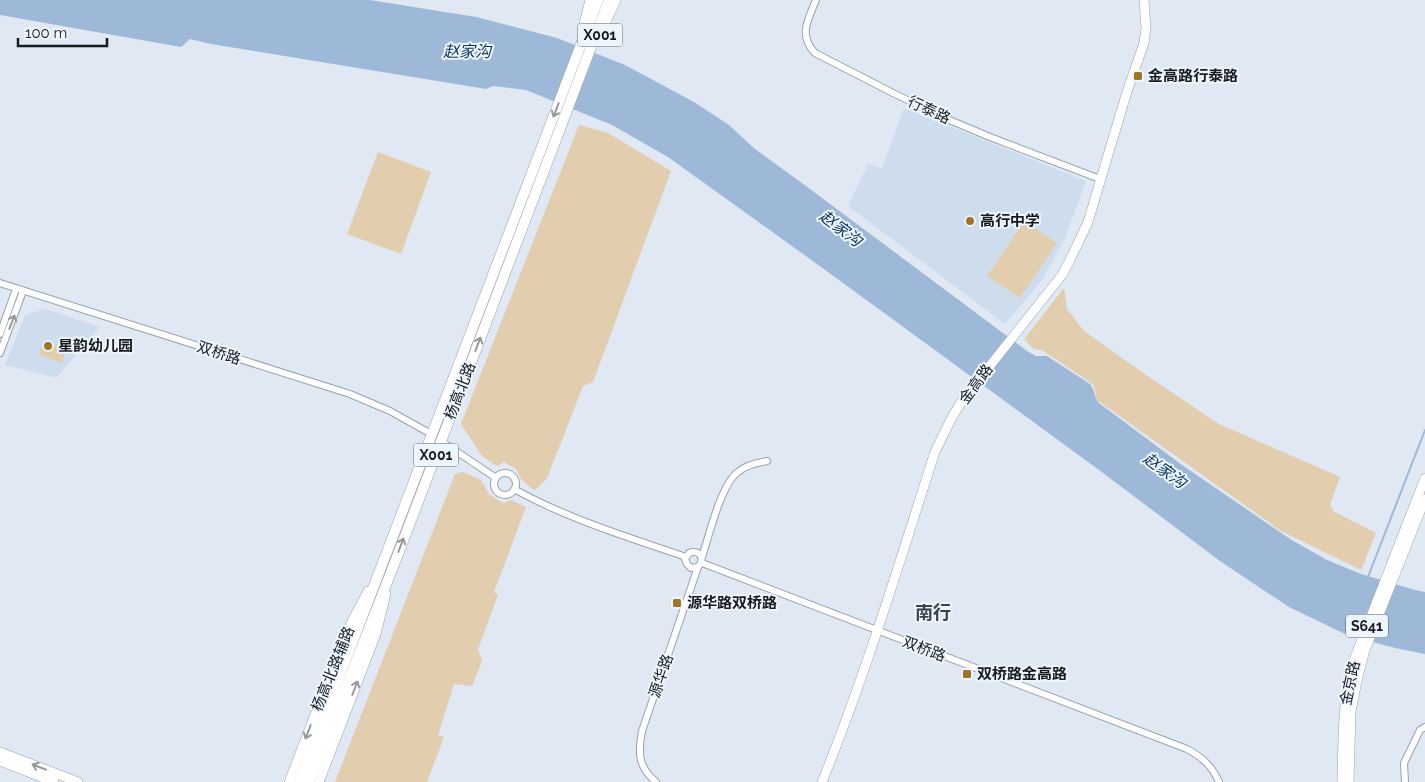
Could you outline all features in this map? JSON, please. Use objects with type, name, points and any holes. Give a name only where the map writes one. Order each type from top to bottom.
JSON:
[{"type":"highway","name":"杨高北路","points":[[578,67],[598,0]]},
{"type":"highway","name":"杨高北路","points":[[309,782],[354,654],[507,252],[578,67],[609,0]]},
{"type":"highway","name":"杨高北路","points":[[299,782],[354,654]]},
{"type":"main road","name":"X001","points":[[578,67],[590,0]]},
{"type":"main road","name":"X001","points":[[578,67],[612,11],[616,0]]},
{"type":"main road","name":"金高路","points":[[822,782],[838,744],[872,649],[935,452],[943,433],[962,401],[1062,274],[1082,235],[1097,195],[1100,179],[1144,43],[1146,28],[1144,0]]},
{"type":"main road","name":"金京路","points":[[1342,782],[1343,722],[1350,673],[1425,478]]},
{"type":"main road","name":"金京路","points":[[1349,782],[1351,711],[1358,676],[1365,650],[1425,499]]},
{"type":"main road","name":"杨高北路辅路","points":[[289,782],[349,627],[390,561]]},
{"type":"main road","name":"杨高北路辅路","points":[[319,782],[376,634],[390,561]]},
{"type":"main road","points":[[0,752],[78,782]]},
{"type":"main road","points":[[0,762],[54,782]]},
{"type":"street","name":"行泰路","points":[[816,0],[806,26],[805,34],[810,47],[815,53],[947,119],[1100,179]]},
{"type":"street","name":"双桥路","points":[[0,284],[342,392],[390,411],[437,438],[496,478]]},
{"type":"street","points":[[0,334],[16,288]]},
{"type":"street","points":[[0,354],[23,291]]},
{"type":"street","name":"源华路","points":[[656,782],[644,769],[640,757],[639,744],[642,731],[724,490],[737,472],[754,464],[767,461]]},
{"type":"street","name":"双桥路","points":[[504,473],[510,474],[516,483],[514,489],[509,493],[500,493],[494,485],[496,478],[504,473]]},
{"type":"street","name":"双桥路","points":[[514,489],[541,504],[572,517],[686,557]]},
{"type":"street","points":[[694,551],[699,553],[701,562],[693,568],[685,562],[689,553],[694,551]]},
{"type":"street","name":"双桥路","points":[[701,562],[1187,749],[1207,763],[1214,771],[1219,782]]},
{"type":"street","points":[[1404,782],[1404,763],[1420,730],[1425,727]]},
{"type":"shaded area","name":"高行中学","points":[[904,108],[1086,181],[1066,236],[1043,279],[1005,324],[848,206],[868,164],[882,168]]},
{"type":"shaded area","points":[[579,125],[608,133],[671,171],[593,382],[583,386],[547,478],[535,490],[521,479],[516,469],[504,462],[497,466],[482,456],[461,424]]},
{"type":"shaded area","points":[[378,152],[431,172],[401,254],[347,234]]},
{"type":"shaded area","points":[[1024,221],[1057,243],[1020,298],[987,276]]},
{"type":"shaded area","points":[[1064,288],[1067,309],[1084,331],[1149,377],[1219,424],[1340,477],[1330,504],[1333,511],[1376,533],[1361,570],[1281,531],[1097,400],[1094,385],[1042,350],[1034,349],[1024,339]]},
{"type":"shaded area","name":"星韵幼儿园","points":[[45,309],[100,327],[56,378],[5,365],[25,315]]},
{"type":"shaded area","points":[[43,342],[66,350],[62,363],[39,355]]},
{"type":"shaded area","points":[[463,472],[481,480],[489,494],[503,503],[511,500],[526,507],[494,592],[498,595],[478,649],[482,661],[472,686],[454,684],[438,735],[444,737],[427,782],[335,782],[455,474]]},
{"type":"water","name":"赵家沟","points":[[0,0],[370,0],[476,17],[557,38],[625,65],[694,102],[729,125],[755,149],[1027,351],[1036,356],[1047,356],[1090,384],[1099,403],[1182,465],[1290,539],[1327,560],[1361,574],[1425,592],[1425,654],[1347,635],[1289,607],[1220,561],[1099,470],[668,157],[612,125],[526,90],[493,86],[486,89],[190,39],[181,47],[0,15]]},
{"type":"waterway","points":[[1368,577],[1425,430]]},
{"type":"place","name":"金高路行泰路","points":[[1138,76]]},
{"type":"place","name":"高行中学","points":[[970,221]]},
{"type":"place","name":"星韵幼儿园","points":[[48,346]]},
{"type":"place","name":"源华路双桥路","points":[[677,603]]},
{"type":"place","name":"双桥路金高路","points":[[967,674]]},
{"type":"district","name":"南行","points":[[933,613]]}]
